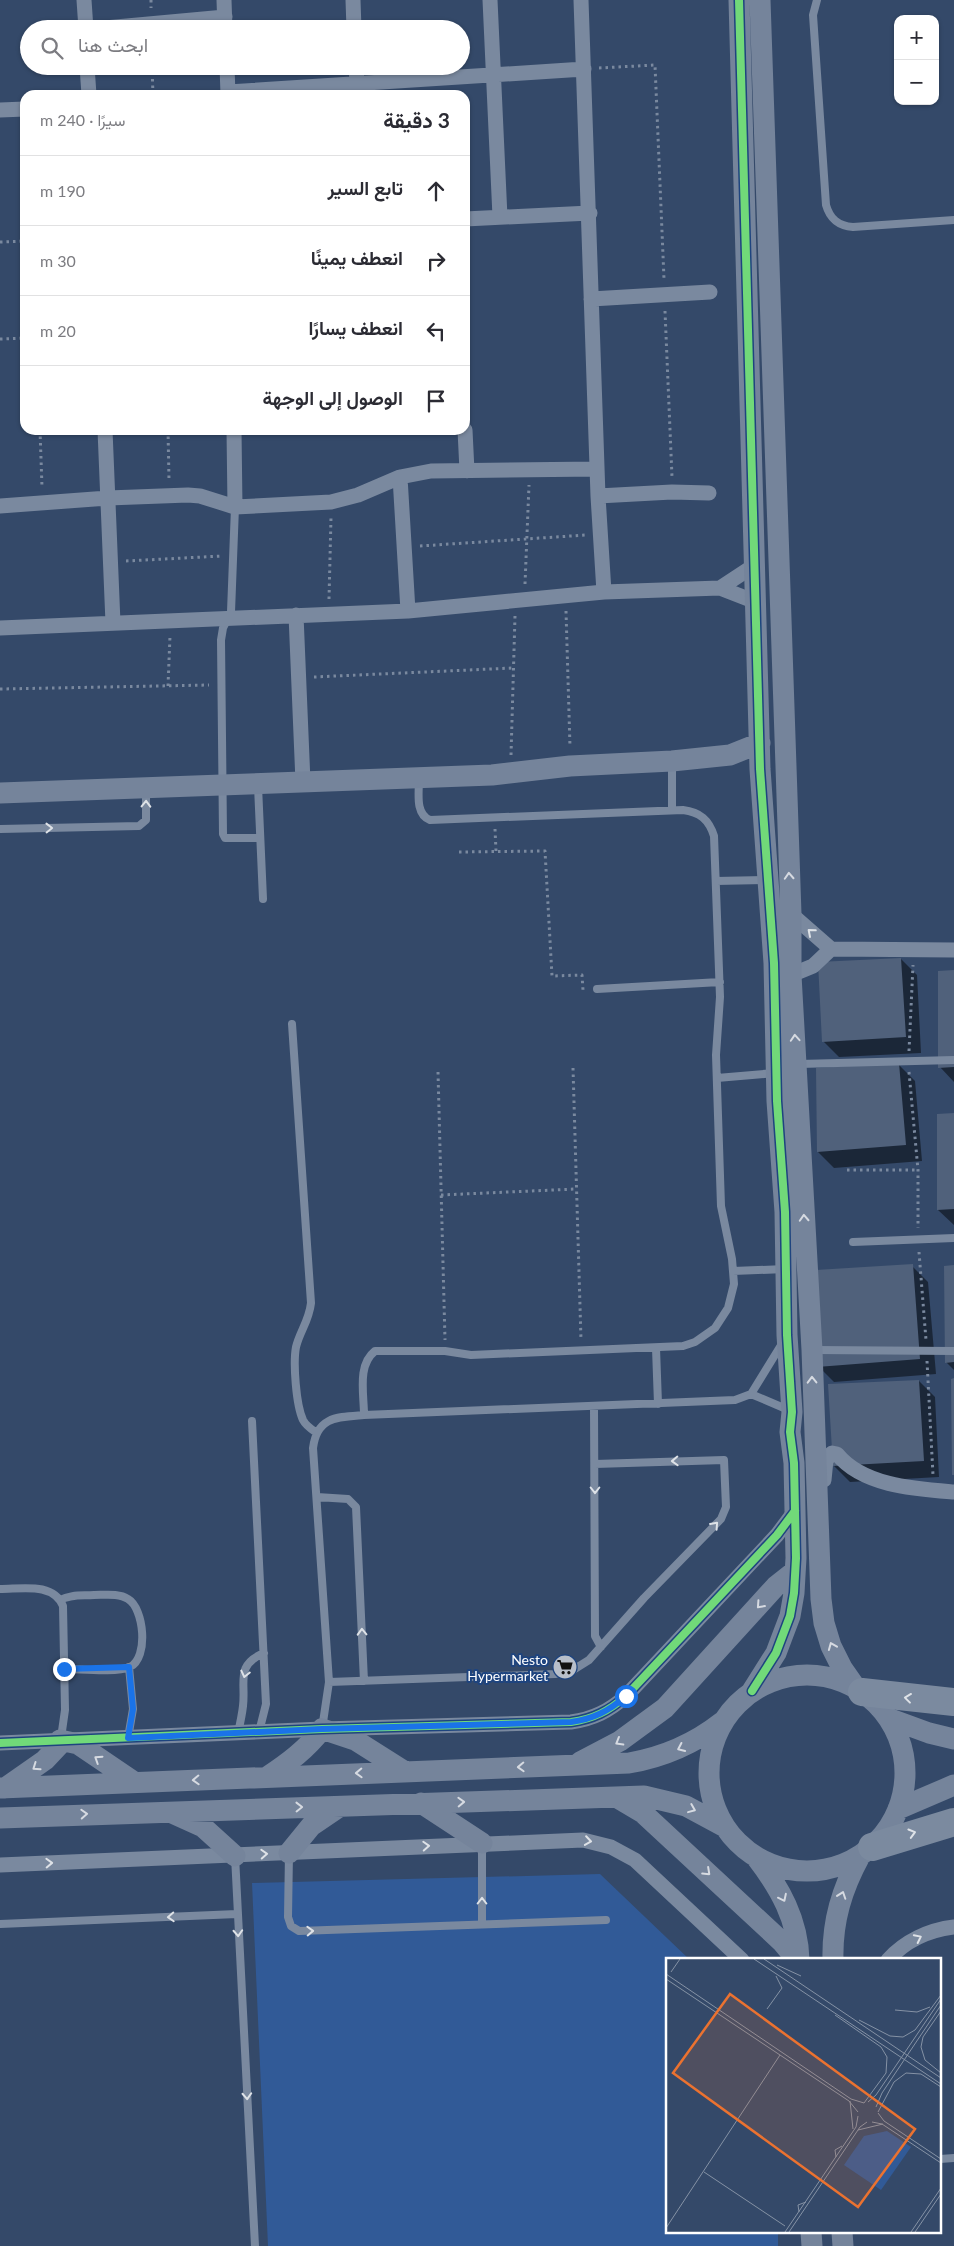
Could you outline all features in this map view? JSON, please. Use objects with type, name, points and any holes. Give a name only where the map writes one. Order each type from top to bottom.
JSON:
[{"type":"highway","points":[[859,1690],[954,1702]]},
{"type":"highway","points":[[866,1851],[954,1822]]},
{"type":"street","points":[[84,0],[85,20]]},
{"type":"street","points":[[224,0],[225,20]]},
{"type":"street","points":[[353,0],[354,20]]},
{"type":"street","points":[[490,0],[500,217]]},
{"type":"street","points":[[593,0],[581,0],[590,213],[599,535],[604,592]]},
{"type":"street","points":[[739,0],[760,768],[769,880],[781,914],[790,975],[797,1064],[812,1350],[818,1504],[818,1567],[824,1623],[832,1646],[842,1668],[859,1690],[888,1718],[899,1739],[904,1762],[904,1786],[898,1809],[887,1829],[866,1851],[840,1901],[833,1933],[833,1958]]},
{"type":"street","points":[[752,1691],[776,1653],[790,1616],[795,1571],[794,1463],[790,1432],[792,1412],[787,1335],[787,1269],[776,1073],[781,914],[760,0]]},
{"type":"street","points":[[320,90],[357,83],[584,69]]},
{"type":"street","points":[[88,75],[89,90]]},
{"type":"street","points":[[227,75],[228,90]]},
{"type":"street","points":[[357,75],[357,83]]},
{"type":"street","points":[[0,110],[20,109]]},
{"type":"street","points":[[470,219],[590,213]]},
{"type":"street","points":[[591,299],[710,292]]},
{"type":"street","points":[[105,435],[113,623]]},
{"type":"street","points":[[234,435],[235,507]]},
{"type":"street","points":[[465,435],[467,471]]},
{"type":"street","points":[[0,506],[108,498],[169,496],[200,496],[235,507],[331,502],[358,495],[400,477],[431,471],[598,469]]},
{"type":"street","points":[[400,477],[408,611]]},
{"type":"street","points":[[598,496],[672,492],[709,493]]},
{"type":"street","points":[[720,588],[754,566]]},
{"type":"street","points":[[0,628],[408,611],[604,592],[720,588],[756,602]]},
{"type":"street","points":[[296,616],[303,782]]},
{"type":"street","points":[[0,793],[492,775],[570,766],[672,761],[730,755],[760,742]]},
{"type":"street","points":[[730,755],[760,768]]},
{"type":"street","points":[[781,914],[831,949],[954,950]]},
{"type":"street","points":[[790,975],[814,966],[831,949]]},
{"type":"street","points":[[818,1504],[823,1487],[826,1460],[832,1453],[837,1454],[846,1466],[858,1473],[890,1483],[954,1492]]},
{"type":"street","points":[[0,1743],[322,1729],[571,1722],[595,1717],[606,1712],[626,1696],[777,1535],[795,1511]]},
{"type":"street","points":[[574,1765],[620,1741],[665,1708],[776,1586],[795,1571]]},
{"type":"street","points":[[859,1690],[836,1679],[822,1676],[793,1675],[772,1681],[752,1691],[735,1704],[722,1722],[713,1742],[708,1764],[709,1786],[715,1807],[725,1827],[739,1844],[756,1857],[776,1866],[798,1871],[820,1870],[841,1865],[866,1851]]},
{"type":"street","points":[[888,1718],[929,1733],[954,1739]]},
{"type":"street","points":[[2,1788],[628,1763],[662,1755],[694,1742],[722,1722]]},
{"type":"street","points":[[322,1729],[355,1740],[404,1771]]},
{"type":"street","points":[[266,1777],[290,1762],[312,1743],[322,1729]]},
{"type":"street","points":[[60,1740],[78,1744],[134,1782]]},
{"type":"street","points":[[2,1788],[45,1760],[61,1743],[60,1740]]},
{"type":"street","points":[[898,1809],[954,1785]]},
{"type":"street","points":[[0,1818],[164,1810],[644,1796],[673,1802],[700,1812],[725,1827]]},
{"type":"street","points":[[616,1797],[643,1813],[782,1942],[796,1958]]},
{"type":"street","points":[[420,1803],[449,1820],[482,1844]]},
{"type":"street","points":[[289,1853],[311,1826],[339,1806]]},
{"type":"street","points":[[164,1810],[184,1817],[203,1827],[234,1856]]},
{"type":"street","points":[[0,1865],[583,1840],[611,1847],[635,1860],[740,1958]]},
{"type":"street","points":[[756,1857],[786,1902],[796,1936],[798,1958]]},
{"type":"street","points":[[890,1958],[914,1939],[954,1927]]},
{"type":"lane","points":[[817,0],[814,15],[826,205],[832,219],[838,224],[853,227],[954,220]]},
{"type":"lane","points":[[235,507],[230,618],[221,634],[223,834],[225,838],[260,838]]},
{"type":"lane","points":[[672,761],[672,810]]},
{"type":"lane","points":[[364,1414],[363,1370],[369,1356],[383,1349],[445,1351],[470,1355],[683,1346],[695,1342],[715,1328],[728,1308],[733,1290],[733,1272],[721,1206],[717,1078],[720,982],[716,881],[711,828],[700,814],[692,811],[672,810],[495,818],[427,818],[420,810],[419,778]]},
{"type":"lane","points":[[258,783],[262,899]]},
{"type":"lane","points":[[0,829],[142,825],[146,820],[146,788]]},
{"type":"lane","points":[[716,881],[769,880]]},
{"type":"lane","points":[[597,989],[720,982]]},
{"type":"lane","points":[[292,1024],[311,1303],[308,1321],[297,1345],[295,1363],[302,1419],[310,1429],[317,1433]]},
{"type":"lane","points":[[797,1064],[954,1060]]},
{"type":"lane","points":[[717,1078],[776,1073]]},
{"type":"lane","points":[[853,1242],[954,1238]]},
{"type":"lane","points":[[733,1272],[787,1269]]},
{"type":"lane","points":[[322,1729],[329,1682],[313,1448],[317,1433],[327,1421],[334,1418],[364,1414],[735,1400],[751,1394],[787,1335]]},
{"type":"lane","points":[[656,1348],[658,1404]]},
{"type":"lane","points":[[812,1350],[927,1349],[954,1351]]},
{"type":"lane","points":[[751,1394],[792,1412]]},
{"type":"lane","points":[[594,1406],[595,1636],[601,1647]]},
{"type":"lane","points":[[252,1421],[266,1704],[259,1732]]},
{"type":"lane","points":[[329,1682],[555,1674],[581,1666],[717,1523],[724,1513],[724,1460],[595,1464]]},
{"type":"lane","points":[[317,1497],[348,1499],[356,1507],[364,1681]]},
{"type":"lane","points":[[0,1589],[45,1590],[60,1600],[64,1613],[65,1710],[60,1740]]},
{"type":"lane","points":[[60,1600],[72,1596],[117,1595],[134,1603],[140,1615],[142,1648],[139,1659],[129,1667],[64,1669]]},
{"type":"lane","points":[[238,1733],[244,1704],[243,1673],[251,1660],[264,1653]]},
{"type":"lane","points":[[128,1738],[133,1709],[129,1667]]},
{"type":"lane","points":[[482,1844],[482,1924]]},
{"type":"lane","points":[[289,1853],[288,1917],[291,1926],[299,1931],[606,1920]]},
{"type":"lane","points":[[234,1856],[254,2246]]},
{"type":"lane","points":[[0,1924],[237,1914]]},
{"type":"path","points":[[584,69],[656,65],[672,492]]},
{"type":"path","points":[[152,75],[153,90]]},
{"type":"path","points":[[0,242],[20,241]]},
{"type":"path","points":[[0,340],[20,338]]},
{"type":"path","points":[[40,435],[42,503]]},
{"type":"path","points":[[168,435],[169,496]]},
{"type":"path","points":[[492,775],[493,761],[511,759],[515,615],[525,586],[530,470]]},
{"type":"path","points":[[329,614],[331,502]]},
{"type":"path","points":[[404,547],[599,535]]},
{"type":"path","points":[[110,562],[233,556]]},
{"type":"path","points":[[565,595],[570,766]]},
{"type":"path","points":[[168,686],[170,621]]},
{"type":"path","points":[[299,678],[513,668]]},
{"type":"path","points":[[0,689],[222,685]]},
{"type":"path","points":[[495,818],[496,851]]},
{"type":"path","points":[[459,852],[545,851],[552,976],[582,975],[583,990],[597,989]]},
{"type":"path","points":[[914,949],[908,1060],[918,1170],[918,1240],[927,1349],[934,1490]]},
{"type":"path","points":[[573,1068],[581,1351]]},
{"type":"path","points":[[438,1072],[445,1351]]},
{"type":"path","points":[[847,1170],[918,1170]]},
{"type":"path","points":[[441,1195],[576,1189]]},
{"type":"shaded area","points":[[600,1874],[688,1958],[666,1958],[666,2234],[778,2234],[778,2246],[268,2246],[252,1883]]},
{"type":"building","points":[[901,958],[906,1037],[822,1042],[818,962]]},
{"type":"building","points":[[954,970],[954,1067],[938,1068],[938,971]]},
{"type":"building","points":[[899,1063],[906,1145],[817,1152],[816,1068]]},
{"type":"building","points":[[954,1113],[954,1209],[937,1210],[937,1114]]},
{"type":"building","points":[[913,1264],[920,1359],[817,1367],[816,1270]]},
{"type":"building","points":[[954,1265],[954,1362],[945,1363],[944,1266]]},
{"type":"building","points":[[954,1378],[954,1475],[952,1475],[951,1379]]},
{"type":"building","points":[[919,1380],[924,1461],[833,1466],[828,1384]]},
{"type":"cycle path","points":[[739,0],[760,769],[774,963],[777,1101],[785,1212],[787,1335],[792,1412],[790,1432],[794,1463],[796,1558],[794,1593],[790,1616],[776,1653],[752,1691]]},
{"type":"cycle path","points":[[0,1743],[322,1729],[571,1722],[586,1719],[607,1710],[626,1696],[777,1535],[795,1511]]},
{"type":"place","name":"Nesto Hypermarket","points":[[565,1667]]},
{"type":"route","points":[[64,1669],[129,1667],[133,1709],[128,1738],[322,1729],[571,1722],[595,1717],[606,1712],[626,1696]]}]
